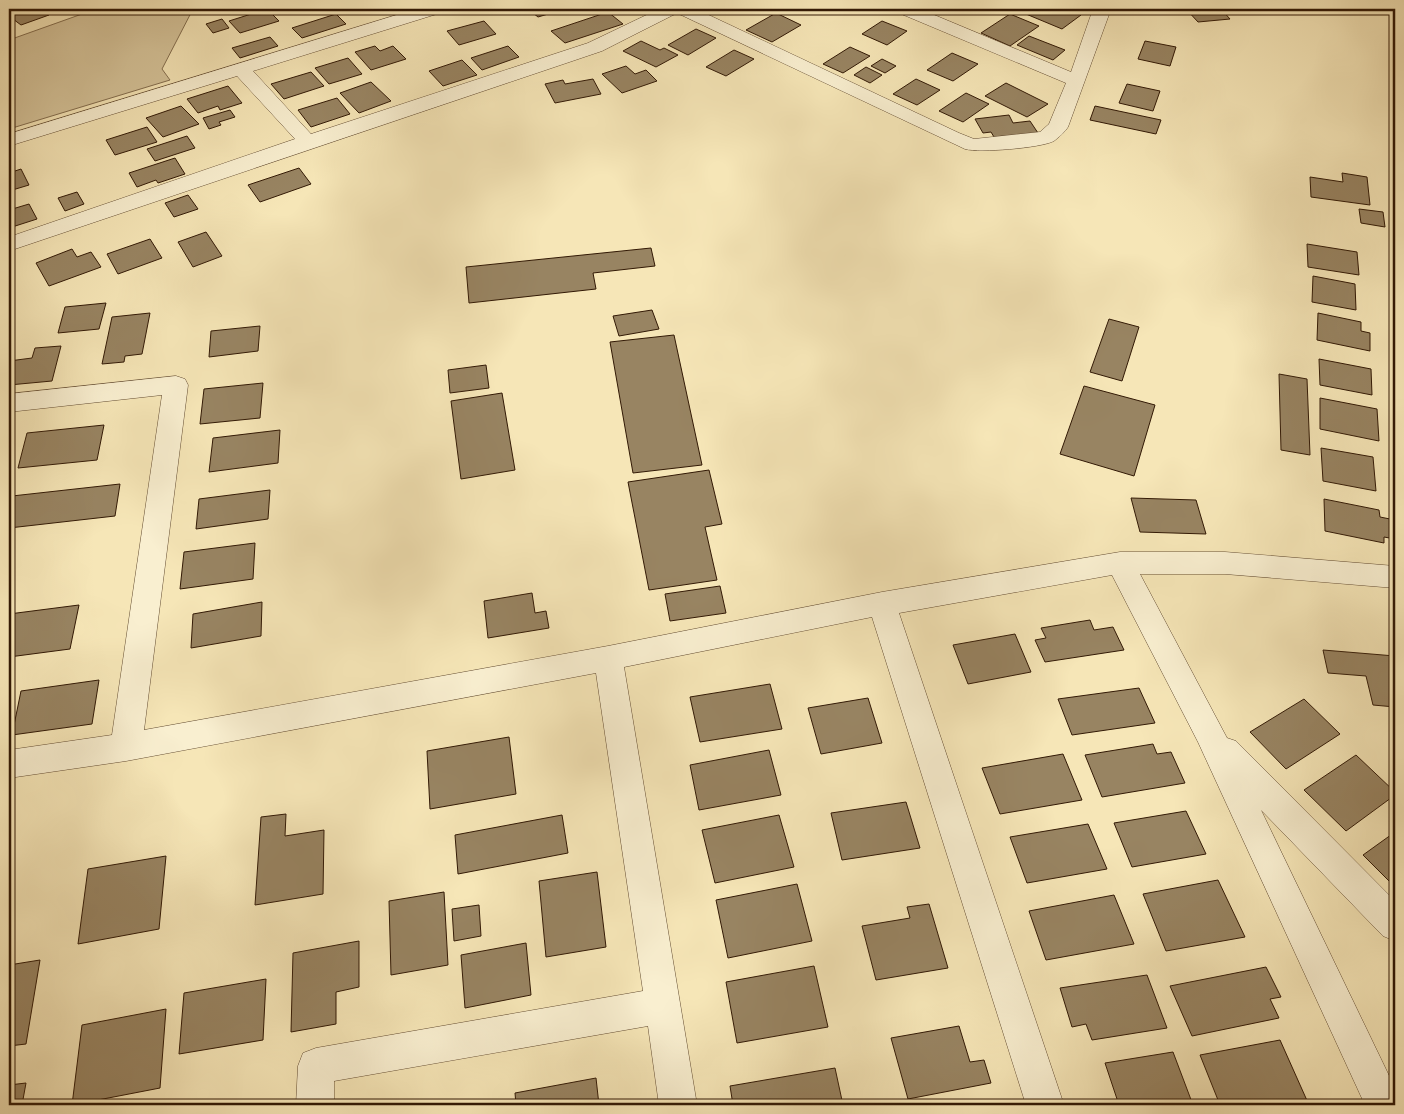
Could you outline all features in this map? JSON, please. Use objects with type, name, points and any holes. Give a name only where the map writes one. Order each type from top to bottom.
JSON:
[{"type":"street","points":[[9,140],[434,9]]},
{"type":"street","points":[[9,244],[595,47],[672,9]]},
{"type":"street","points":[[682,9],[972,145],[1008,143],[1046,137],[1058,127],[1077,81],[1102,9]]},
{"type":"street","points":[[905,9],[1077,81]]},
{"type":"street","points":[[241,68],[308,142]]},
{"type":"street","points":[[9,403],[176,385],[126,747]]},
{"type":"street","points":[[9,764],[126,747],[608,658],[882,604],[1120,563],[1225,563],[1395,576]]},
{"type":"street","points":[[1120,563],[1210,735],[1384,1105]]},
{"type":"street","points":[[882,604],[1045,1105]]},
{"type":"street","points":[[608,658],[678,1105]]},
{"type":"street","points":[[1210,735],[1395,924]]},
{"type":"street","points":[[315,1105],[316,1066],[664,1006]]},
{"type":"shaded area","points":[[96,9],[193,9],[162,69],[170,80],[9,129],[9,40]]},
{"type":"building","points":[[9,9],[41,9],[49,15],[21,25],[9,16]]},
{"type":"building","points":[[267,9],[279,21],[240,33],[229,21]]},
{"type":"building","points":[[528,9],[565,9],[538,17]]},
{"type":"building","points":[[1033,9],[1064,9],[1081,15],[1062,29],[1026,14]]},
{"type":"building","points":[[1186,9],[1221,9],[1230,19],[1198,22]]},
{"type":"building","points":[[608,12],[623,24],[565,43],[551,31]]},
{"type":"building","points":[[776,13],[801,25],[772,42],[746,30]]},
{"type":"building","points":[[336,14],[346,24],[302,38],[292,28]]},
{"type":"building","points":[[1010,14],[1039,26],[1010,46],[981,33]]},
{"type":"building","points":[[222,19],[229,28],[213,33],[206,24]]},
{"type":"building","points":[[484,21],[496,34],[459,45],[447,31]]},
{"type":"building","points":[[882,21],[907,31],[887,45],[862,34]]},
{"type":"building","points":[[696,29],[716,38],[688,55],[668,45]]},
{"type":"building","points":[[1029,36],[1065,50],[1053,60],[1017,45]]},
{"type":"building","points":[[270,37],[278,46],[240,58],[232,48]]},
{"type":"building","points":[[641,41],[660,50],[664,48],[678,55],[656,67],[623,51]]},
{"type":"building","points":[[1145,41],[1176,47],[1170,66],[1138,59]]},
{"type":"building","points":[[375,46],[380,51],[393,46],[406,59],[371,70],[355,52]]},
{"type":"building","points":[[508,46],[519,57],[482,70],[471,58]]},
{"type":"building","points":[[850,47],[870,56],[843,73],[823,64]]},
{"type":"building","points":[[734,50],[754,59],[726,76],[706,67]]},
{"type":"building","points":[[952,53],[978,64],[953,81],[927,70]]},
{"type":"building","points":[[348,58],[362,74],[329,84],[315,68]]},
{"type":"building","points":[[882,59],[896,66],[885,73],[871,66]]},
{"type":"building","points":[[462,60],[477,75],[443,86],[429,71]]},
{"type":"building","points":[[626,66],[635,74],[646,70],[657,81],[622,93],[602,74]]},
{"type":"building","points":[[866,67],[882,75],[870,83],[854,75]]},
{"type":"building","points":[[311,72],[324,86],[284,99],[271,84]]},
{"type":"building","points":[[593,79],[601,94],[555,103],[545,84],[563,80],[565,84]]},
{"type":"building","points":[[916,79],[940,90],[917,105],[893,94]]},
{"type":"building","points":[[371,82],[391,101],[359,113],[340,93]]},
{"type":"building","points":[[1006,83],[1048,104],[1027,117],[985,96]]},
{"type":"building","points":[[1127,84],[1160,91],[1153,111],[1119,103]]},
{"type":"building","points":[[228,86],[242,103],[220,110],[218,106],[198,113],[187,99]]},
{"type":"building","points":[[966,93],[989,104],[963,122],[939,111]]},
{"type":"building","points":[[337,98],[350,114],[311,127],[298,110]]},
{"type":"building","points":[[181,106],[199,124],[163,137],[146,118]]},
{"type":"building","points":[[1095,106],[1161,120],[1156,134],[1090,120]]},
{"type":"building","points":[[230,110],[235,117],[219,122],[221,125],[209,129],[203,118]]},
{"type":"building","points":[[1009,115],[1013,123],[1030,121],[1038,133],[994,137],[991,132],[983,133],[975,119]]},
{"type":"building","points":[[147,127],[157,142],[115,155],[106,140]]},
{"type":"building","points":[[187,136],[195,148],[155,161],[147,149]]},
{"type":"building","points":[[175,158],[185,174],[158,183],[156,180],[137,187],[129,173]]},
{"type":"building","points":[[299,168],[311,184],[260,202],[248,185]]},
{"type":"building","points":[[21,169],[29,185],[9,191],[9,173]]},
{"type":"building","points":[[1342,173],[1367,177],[1370,205],[1311,197],[1310,177],[1343,182]]},
{"type":"building","points":[[77,192],[84,204],[65,211],[58,198]]},
{"type":"building","points":[[188,195],[198,209],[174,217],[165,203]]},
{"type":"building","points":[[29,204],[37,219],[9,228],[9,210]]},
{"type":"building","points":[[1359,209],[1383,212],[1385,227],[1361,223]]},
{"type":"building","points":[[206,232],[222,256],[193,267],[178,242]]},
{"type":"building","points":[[150,239],[162,258],[118,274],[107,254]]},
{"type":"building","points":[[1307,244],[1357,252],[1359,275],[1308,267]]},
{"type":"building","points":[[651,248],[655,266],[593,273],[596,289],[469,303],[466,267]]},
{"type":"building","points":[[72,249],[77,257],[91,252],[101,267],[49,286],[36,263]]},
{"type":"building","points":[[1313,276],[1355,284],[1356,310],[1312,302]]},
{"type":"building","points":[[106,303],[99,329],[58,333],[65,307]]},
{"type":"building","points":[[652,310],[659,329],[619,336],[613,316]]},
{"type":"building","points":[[150,313],[142,354],[125,356],[124,362],[102,364],[112,317]]},
{"type":"building","points":[[1318,313],[1361,322],[1361,331],[1370,333],[1370,351],[1317,340]]},
{"type":"building","points":[[1109,319],[1139,327],[1122,381],[1090,372]]},
{"type":"building","points":[[260,326],[258,351],[209,357],[211,331]]},
{"type":"building","points":[[674,335],[702,465],[633,473],[610,342]]},
{"type":"building","points":[[61,346],[52,381],[9,385],[9,361],[32,358],[35,348]]},
{"type":"building","points":[[1319,359],[1371,369],[1372,395],[1320,385]]},
{"type":"building","points":[[486,365],[489,388],[450,393],[448,370]]},
{"type":"building","points":[[1279,374],[1307,379],[1310,455],[1281,450]]},
{"type":"building","points":[[263,383],[260,418],[200,424],[204,389]]},
{"type":"building","points":[[1084,386],[1155,405],[1134,476],[1060,454]]},
{"type":"building","points":[[502,393],[515,470],[461,479],[451,401]]},
{"type":"building","points":[[1320,398],[1377,409],[1379,441],[1320,429]]},
{"type":"building","points":[[104,425],[97,460],[18,468],[27,433]]},
{"type":"building","points":[[280,430],[278,463],[209,472],[213,438]]},
{"type":"building","points":[[1321,448],[1373,457],[1376,491],[1323,481]]},
{"type":"building","points":[[709,470],[722,524],[705,527],[717,580],[649,590],[628,482]]},
{"type":"building","points":[[120,484],[115,516],[9,528],[9,509],[12,496]]},
{"type":"building","points":[[270,490],[268,519],[196,529],[199,499]]},
{"type":"building","points":[[1131,498],[1196,500],[1206,534],[1140,532]]},
{"type":"building","points":[[1324,499],[1379,510],[1380,517],[1395,520],[1395,539],[1384,537],[1384,543],[1325,531]]},
{"type":"building","points":[[255,543],[253,579],[180,589],[184,552]]},
{"type":"building","points":[[720,586],[726,613],[670,621],[665,594]]},
{"type":"building","points":[[532,593],[535,613],[546,611],[549,628],[488,638],[484,601]]},
{"type":"building","points":[[262,602],[261,636],[191,648],[193,614]]},
{"type":"building","points":[[79,605],[70,649],[9,657],[9,614]]},
{"type":"building","points":[[1090,620],[1094,630],[1113,627],[1124,650],[1045,662],[1035,640],[1046,638],[1041,628]]},
{"type":"building","points":[[1015,634],[1031,672],[968,684],[953,645]]},
{"type":"building","points":[[1323,650],[1395,656],[1395,707],[1373,705],[1366,676],[1328,673]]},
{"type":"building","points":[[99,680],[92,724],[12,735],[21,691]]},
{"type":"building","points":[[770,684],[782,729],[700,742],[690,697]]},
{"type":"building","points":[[1139,688],[1155,723],[1072,735],[1058,699]]},
{"type":"building","points":[[868,698],[882,743],[821,754],[808,708]]},
{"type":"building","points":[[1304,699],[1340,734],[1286,769],[1250,732]]},
{"type":"building","points":[[509,737],[516,794],[430,809],[427,751]]},
{"type":"building","points":[[1153,744],[1157,754],[1171,752],[1185,783],[1102,797],[1085,755]]},
{"type":"building","points":[[769,750],[781,795],[699,810],[690,765]]},
{"type":"building","points":[[1063,754],[1082,800],[1000,814],[982,768]]},
{"type":"building","points":[[1356,755],[1395,792],[1395,795],[1346,831],[1304,790]]},
{"type":"building","points":[[906,802],[920,848],[842,860],[831,813]]},
{"type":"building","points":[[1186,811],[1206,854],[1132,867],[1114,823]]},
{"type":"building","points":[[286,814],[285,836],[324,830],[323,894],[255,905],[261,817]]},
{"type":"building","points":[[562,815],[568,853],[458,874],[455,835]]},
{"type":"building","points":[[779,815],[794,867],[715,883],[702,830]]},
{"type":"building","points":[[1088,824],[1107,869],[1027,883],[1010,837]]},
{"type":"building","points":[[1395,832],[1395,887],[1363,855]]},
{"type":"building","points":[[166,856],[159,929],[78,944],[88,869]]},
{"type":"building","points":[[597,872],[606,947],[546,957],[539,881]]},
{"type":"building","points":[[1218,880],[1245,937],[1166,951],[1143,894]]},
{"type":"building","points":[[797,884],[812,941],[728,958],[716,900]]},
{"type":"building","points":[[444,892],[448,965],[391,975],[389,901]]},
{"type":"building","points":[[1114,895],[1134,944],[1046,960],[1029,911]]},
{"type":"building","points":[[929,904],[948,968],[876,980],[862,926],[910,918],[907,907]]},
{"type":"building","points":[[479,905],[481,936],[454,941],[452,909]]},
{"type":"building","points":[[359,941],[359,987],[336,992],[336,1024],[291,1032],[293,953]]},
{"type":"building","points":[[526,943],[531,995],[465,1008],[461,955]]},
{"type":"building","points":[[40,960],[26,1044],[9,1046],[9,965]]},
{"type":"building","points":[[814,966],[828,1027],[737,1043],[726,982]]},
{"type":"building","points":[[1266,967],[1281,997],[1270,999],[1279,1018],[1192,1036],[1170,986]]},
{"type":"building","points":[[1147,975],[1167,1028],[1092,1040],[1086,1024],[1072,1027],[1060,988]]},
{"type":"building","points":[[266,979],[263,1040],[179,1054],[184,993]]},
{"type":"building","points":[[166,1009],[160,1088],[72,1105],[82,1025]]},
{"type":"building","points":[[959,1026],[970,1062],[984,1060],[991,1083],[908,1099],[891,1038]]},
{"type":"building","points":[[1280,1040],[1309,1105],[1220,1105],[1200,1055]]},
{"type":"building","points":[[1173,1052],[1193,1105],[1119,1105],[1105,1063]]},
{"type":"building","points":[[835,1068],[843,1105],[733,1105],[730,1086]]},
{"type":"building","points":[[596,1078],[599,1105],[516,1105],[515,1093]]},
{"type":"building","points":[[26,1083],[22,1105],[9,1105],[9,1085]]}]
